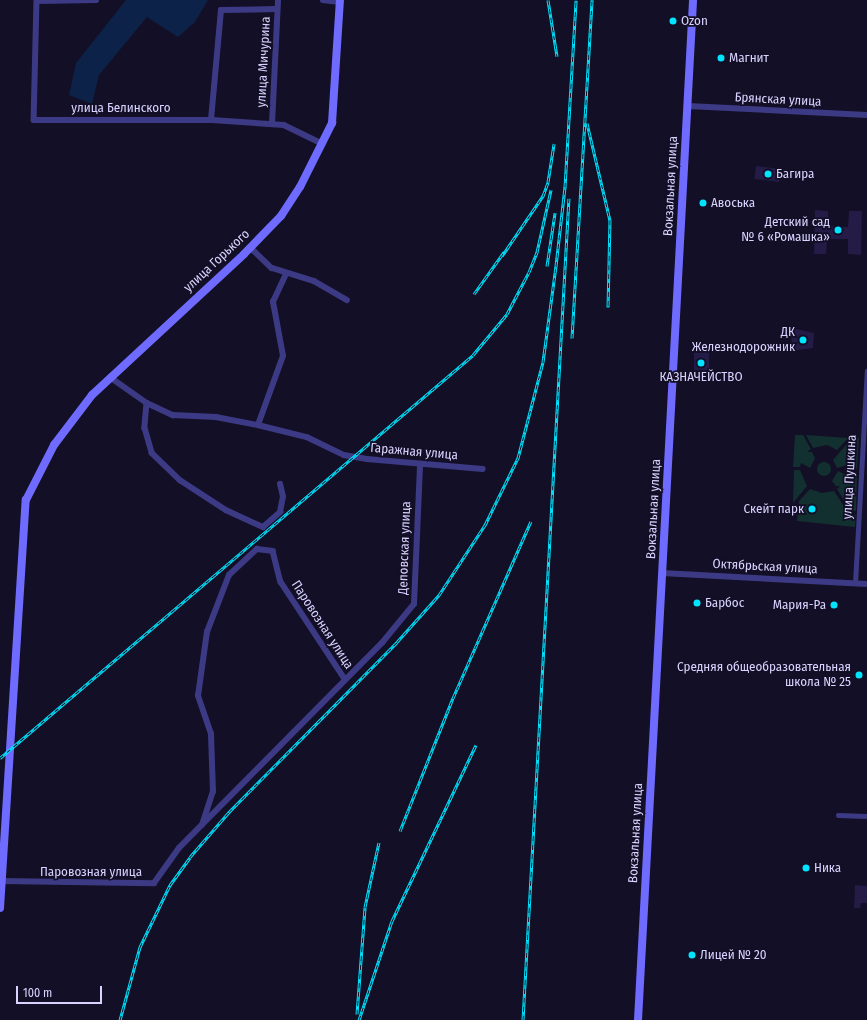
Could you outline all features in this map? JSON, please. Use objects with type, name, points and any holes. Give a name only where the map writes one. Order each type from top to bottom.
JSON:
[{"type":"main road","name":"Вокзальная улица","points":[[638,1020],[693,0]]},
{"type":"main road","name":"улица Горького","points":[[2,881],[26,500],[54,445],[92,395],[281,216],[323,144],[332,123],[336,100],[340,1]]},
{"type":"main road","points":[[0,908],[2,881]]},
{"type":"street","points":[[37,0],[96,0]]},
{"type":"street","name":"улица Белинского","points":[[37,0],[34,120],[211,120],[272,124],[284,125],[323,144]]},
{"type":"street","name":"улица Мичурина","points":[[272,124],[278,0]]},
{"type":"street","points":[[323,0],[340,1]]},
{"type":"street","points":[[211,120],[221,10],[277,9]]},
{"type":"street","name":"Брянская улица","points":[[688,106],[867,115]]},
{"type":"street","points":[[250,247],[272,268],[286,274],[314,281],[347,300]]},
{"type":"street","points":[[110,377],[147,403],[173,415],[216,417],[258,425],[283,356],[273,302],[286,274]]},
{"type":"street","name":"улица Пушкина","points":[[855,583],[867,371]]},
{"type":"street","points":[[147,403],[145,428],[152,453],[180,480],[226,510],[263,527],[280,512],[283,497],[280,484]]},
{"type":"street","name":"Гаражная улица","points":[[258,425],[306,437],[344,455],[420,464],[483,469]]},
{"type":"street","name":"Деповская улица","points":[[344,679],[382,643],[414,604],[420,464]]},
{"type":"street","name":"Паровозная улица","points":[[2,881],[154,883],[179,848],[202,826],[344,679],[281,582],[274,551],[257,548],[229,574],[207,632],[198,696],[211,734],[213,792],[202,826]]},
{"type":"street","name":"Октябрьская улица","points":[[662,573],[867,584]]},
{"type":"street","points":[[838,815],[867,816]]},
{"type":"green space","points":[[795,435],[803,435],[811,449],[807,452],[812,452],[815,458],[810,468],[801,463],[800,467],[793,467]]},
{"type":"green space","points":[[806,435],[848,438],[837,450],[827,445],[813,448]]},
{"type":"green space","points":[[852,438],[859,438],[857,469],[847,465],[837,468],[833,460]]},
{"type":"green space","points":[[824,462],[829,464],[831,469],[829,474],[824,476],[819,474],[817,469],[819,464]]},
{"type":"green space","points":[[794,470],[800,470],[807,486],[793,503]]},
{"type":"green space","points":[[838,471],[846,475],[847,472],[857,472],[856,511],[851,511],[837,489],[840,486],[836,486],[832,481]]},
{"type":"green space","points":[[810,489],[822,493],[834,491],[849,514],[856,515],[855,527],[797,521],[799,501]]},
{"type":"water","points":[[126,0],[208,0],[195,22],[178,37],[147,17],[99,75],[92,104],[69,95],[76,63]]},
{"type":"building","name":"Багира","points":[[756,166],[781,169],[779,182],[754,179]]},
{"type":"building","name":"Детский сад № 6 «Ромашка»","points":[[815,210],[828,211],[828,226],[848,227],[849,211],[862,211],[861,255],[848,254],[848,239],[827,239],[826,254],[814,254]]},
{"type":"building","name":"ДК Железнодорожник","points":[[792,328],[814,333],[813,348],[791,351]]},
{"type":"building","name":"КАЗНАЧЕЙСТВО","points":[[694,348],[709,348],[709,379],[694,379]]},
{"type":"building","points":[[855,885],[867,886],[867,903],[861,903],[860,908],[854,908]]},
{"type":"railway","points":[[548,0],[557,56]]},
{"type":"railway","points":[[120,1020],[140,947],[170,885],[190,857],[229,812],[397,642],[439,595],[485,525],[518,458],[543,362],[556,266],[565,187],[576,0]]},
{"type":"railway","points":[[572,338],[592,0]]},
{"type":"railway","points":[[587,123],[610,220],[608,307]]},
{"type":"railway","points":[[502,256],[543,196],[548,182],[554,143]]},
{"type":"railway","points":[[0,758],[473,355],[507,314],[529,272],[537,252],[551,190]]},
{"type":"railway","points":[[523,1020],[569,198]]},
{"type":"railway","points":[[547,266],[555,213]]},
{"type":"railway","points":[[474,294],[504,252]]},
{"type":"railway","points":[[400,831],[453,698],[531,521]]},
{"type":"railway","points":[[359,1020],[392,921],[476,745]]},
{"type":"railway","points":[[357,1014],[365,907],[379,842]]},
{"type":"place","name":"Ozon","points":[[673,21]]},
{"type":"place","name":"Магнит","points":[[721,58]]},
{"type":"place","name":"Багира","points":[[768,174]]},
{"type":"place","name":"Авоська","points":[[703,203]]},
{"type":"place","name":"Детский сад № 6 «Ромашка»","points":[[838,230]]},
{"type":"place","name":"ДК Железнодорожник","points":[[803,340]]},
{"type":"place","name":"КАЗНАЧЕЙСТВО","points":[[701,363]]},
{"type":"place","name":"Скейт парк","points":[[812,509]]},
{"type":"place","name":"Барбос","points":[[697,603]]},
{"type":"place","name":"Мария-Ра","points":[[834,605]]},
{"type":"place","name":"Средняя общеобразовательная школа № 25","points":[[859,675]]},
{"type":"place","name":"Ника","points":[[806,868]]},
{"type":"place","name":"Лицей № 20","points":[[692,955]]}]
